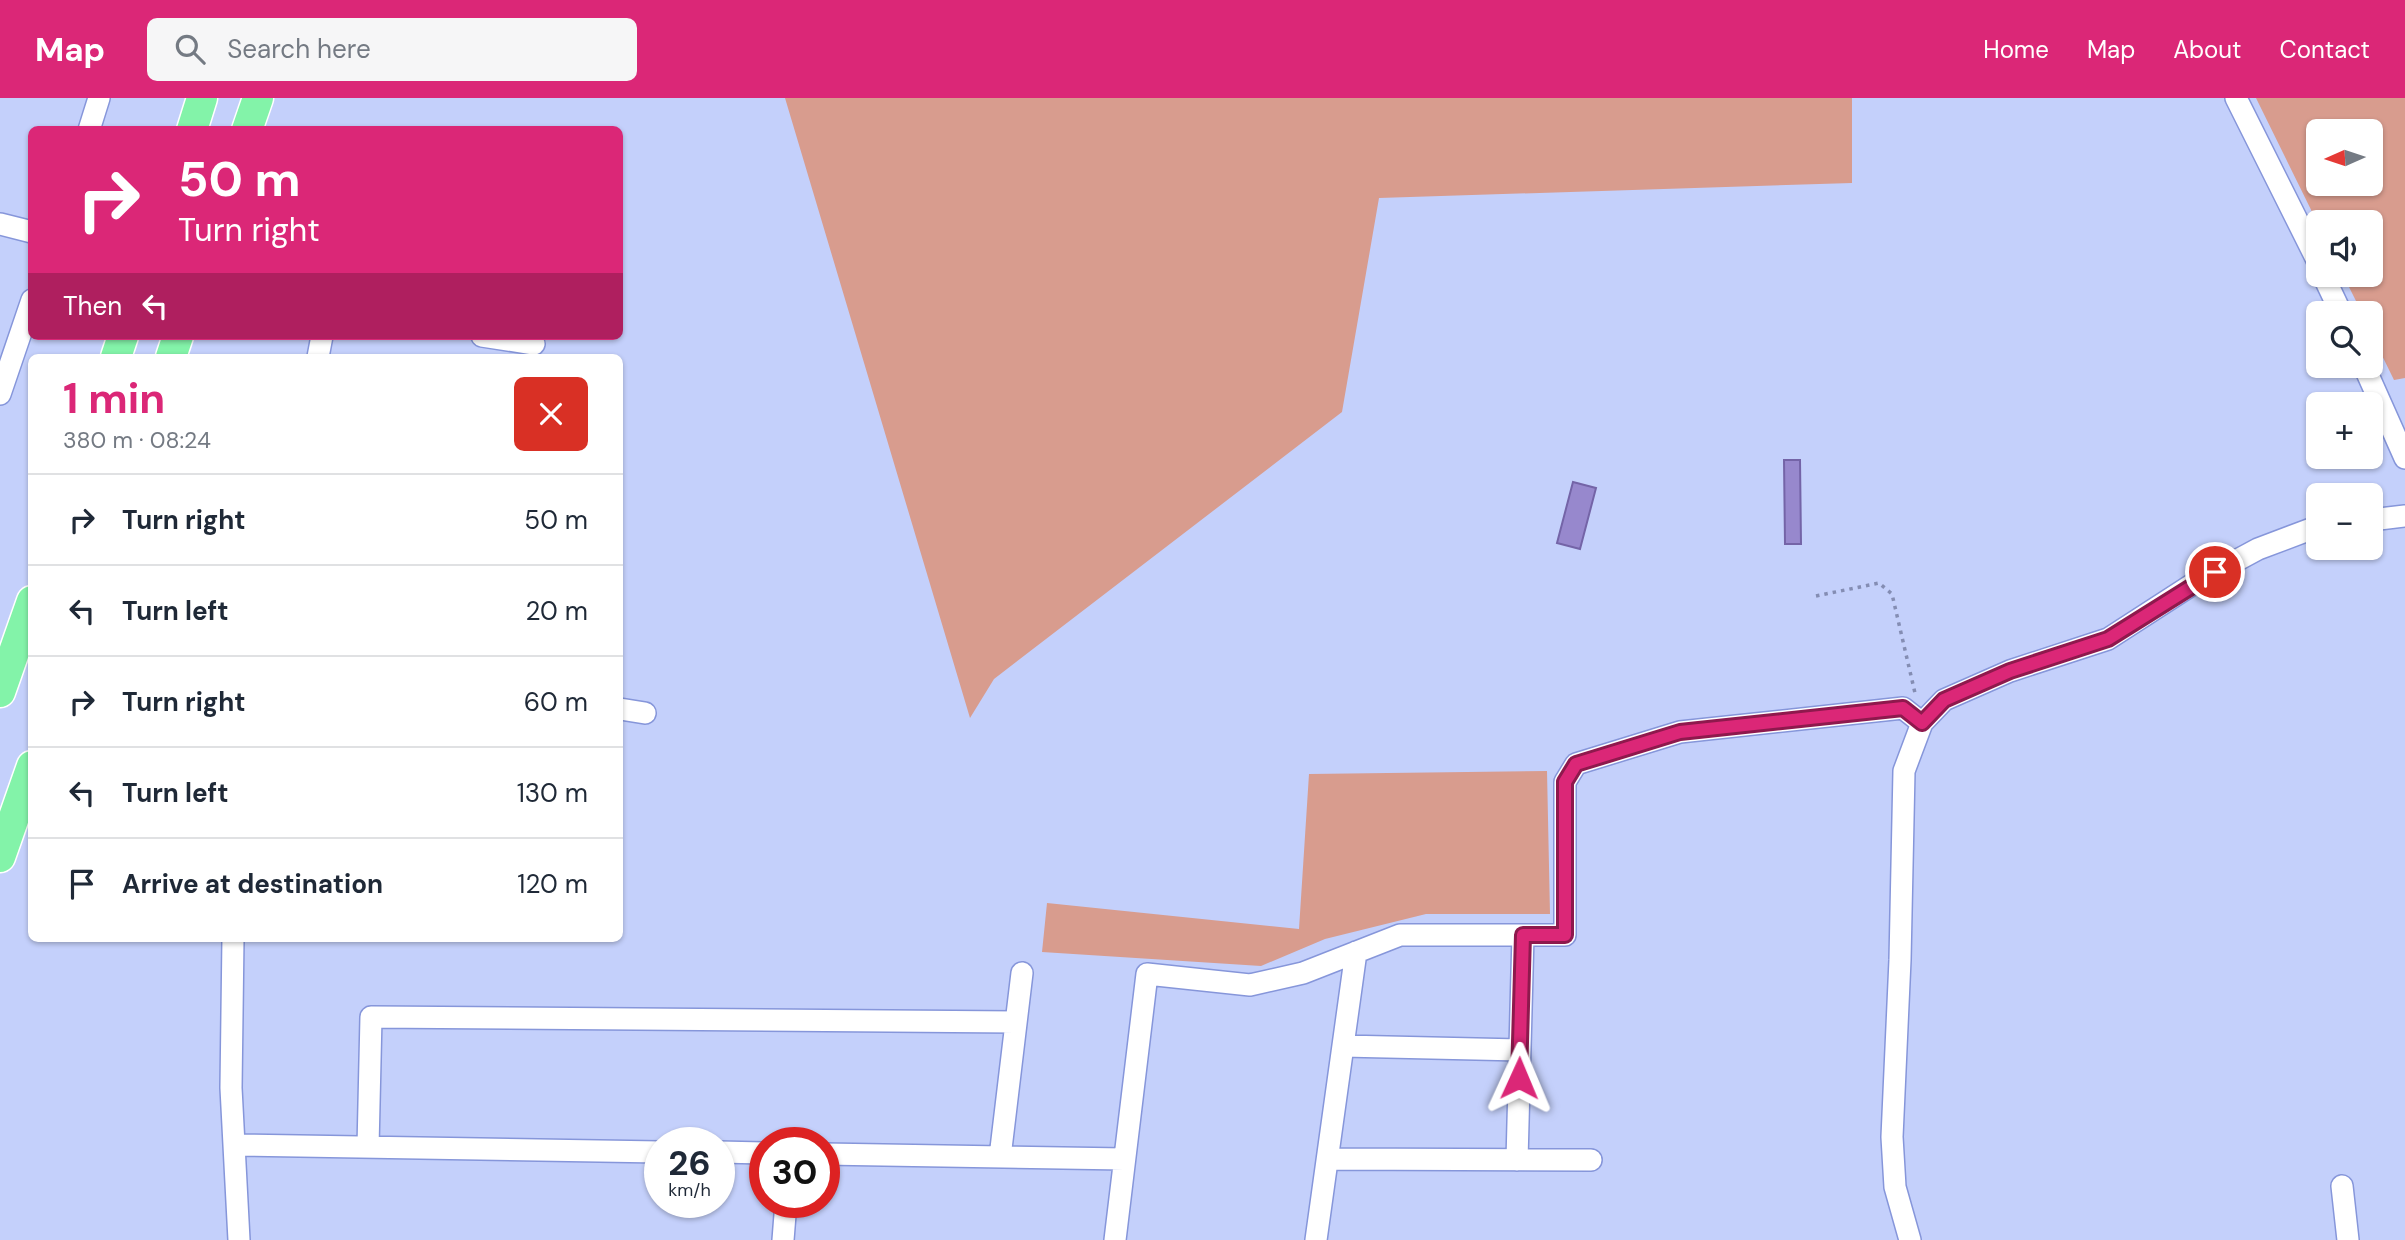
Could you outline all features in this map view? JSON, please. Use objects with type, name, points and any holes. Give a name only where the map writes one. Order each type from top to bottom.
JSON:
[{"type":"highway","points":[[193,126],[202,98]]},
{"type":"highway","points":[[248,126],[258,98]]},
{"type":"highway","points":[[0,692],[28,612]]},
{"type":"highway","points":[[0,857],[28,777]]},
{"type":"street","points":[[90,126],[99,98]]},
{"type":"street","points":[[2236,98],[2306,238]]},
{"type":"street","points":[[0,224],[28,231]]},
{"type":"street","points":[[2,384],[28,311]]},
{"type":"street","points":[[508,340],[534,344]]},
{"type":"street","points":[[2369,378],[2405,458]]},
{"type":"street","points":[[2383,519],[2405,516]]},
{"type":"street","points":[[1910,1240],[1895,1186],[1892,1137],[1900,960],[1904,771],[1922,723],[1944,700],[2010,671],[2108,639],[2193,583],[2258,549],[2306,531]]},
{"type":"street","points":[[1115,1240],[1147,974],[1250,985],[1303,973],[1400,935],[1565,935],[1565,782],[1576,764],[1680,732],[1903,708],[1922,723]]},
{"type":"street","points":[[623,709],[645,713]]},
{"type":"street","points":[[1517,1160],[1523,935]]},
{"type":"street","points":[[233,942],[230,1088],[239,1240]]},
{"type":"street","points":[[1316,1240],[1356,952]]},
{"type":"street","points":[[1000,1157],[1022,973]]},
{"type":"street","points":[[368,1147],[371,1017],[1016,1022]]},
{"type":"street","points":[[1343,1046],[1520,1050]]},
{"type":"street","points":[[233,1145],[644,1152]]},
{"type":"street","points":[[840,1154],[1125,1159]]},
{"type":"street","points":[[1328,1159],[1591,1160]]},
{"type":"street","points":[[2342,1186],[2348,1240]]},
{"type":"street","points":[[783,1240],[785,1218]]},
{"type":"path","points":[[1816,596],[1879,583],[1892,594],[1922,723]]},
{"type":"shaded area","points":[[785,98],[1852,98],[1852,183],[1379,198],[1342,412],[994,679],[970,718]]},
{"type":"shaded area","points":[[2256,98],[2405,98],[2405,378],[2394,380],[2383,358],[2383,301],[2356,301],[2349,287],[2383,287],[2383,210],[2311,210]]},
{"type":"shaded area","points":[[1547,771],[1550,914],[1426,914],[1325,939],[1261,966],[1042,952],[1047,903],[1299,929],[1309,774]]},
{"type":"building","points":[[1784,460],[1800,460],[1801,544],[1785,544]]},
{"type":"building","points":[[1573,482],[1596,488],[1580,549],[1557,543]]},
{"type":"route","points":[[1519,1078],[1523,935],[1565,935],[1565,782],[1576,764],[1680,732],[1903,708],[1922,723],[1944,700],[2010,671],[2108,639],[2193,583],[2215,572]]}]
